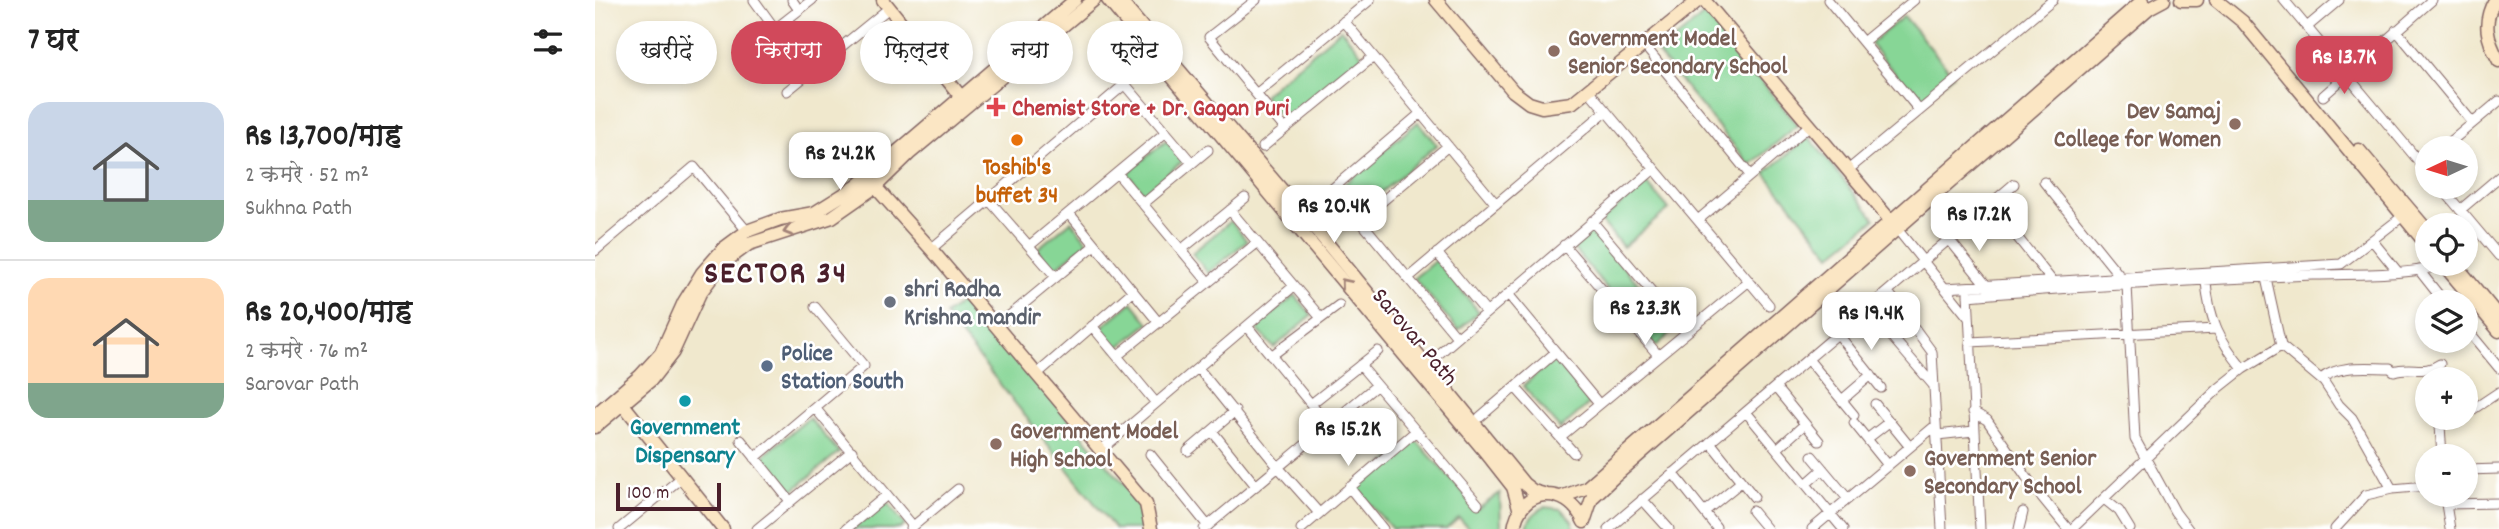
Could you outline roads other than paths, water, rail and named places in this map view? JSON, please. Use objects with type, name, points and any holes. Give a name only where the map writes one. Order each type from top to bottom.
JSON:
[{"type":"main road","points":[[595,426],[661,353],[684,302],[702,273],[724,248],[747,231],[779,219],[814,213],[871,182],[909,155],[1075,0]]},
{"type":"main road","points":[[965,102],[1094,0]]},
{"type":"main road","name":"Sarovar Path","points":[[1108,0],[1491,459],[1513,487],[1520,511]]},
{"type":"main road","name":"Sarovar Path","points":[[1119,0],[1335,252],[1524,484],[1533,491],[1547,495]]},
{"type":"main road","points":[[1436,0],[1513,91],[1529,103],[1542,107],[1572,103],[1702,0],[1894,225]]},
{"type":"main road","points":[[1584,525],[1593,498],[1614,477],[2143,0]]},
{"type":"main road","points":[[1561,497],[1586,488],[2148,8],[2164,0]]},
{"type":"main road","points":[[2182,0],[2197,0]]},
{"type":"main road","points":[[2216,0],[2243,22],[2415,230]]},
{"type":"main road","points":[[2232,0],[2415,216]]},
{"type":"main road","points":[[2495,0],[2488,12],[2487,29],[2489,43],[2499,61]]},
{"type":"main road","points":[[886,4],[965,102]]},
{"type":"main road","points":[[871,182],[931,248],[1146,504],[1151,529]]},
{"type":"main road","points":[[595,415],[651,380],[673,352],[700,293],[722,264],[749,244],[832,217],[871,182]]},
{"type":"main road","points":[[2451,276],[2499,331]]},
{"type":"main road","points":[[2465,276],[2499,317]]},
{"type":"main road","points":[[620,401],[723,529]]},
{"type":"main road","points":[[1514,529],[1520,511],[1531,500],[1547,495],[1561,497],[1579,510],[1584,525]]},
{"type":"street","points":[[754,0],[775,29],[812,0]]},
{"type":"street","points":[[792,0],[799,10]]},
{"type":"street","points":[[1256,0],[1209,37],[1285,129]]},
{"type":"street","points":[[1256,94],[1370,0]]},
{"type":"street","points":[[1828,0],[1919,110]]},
{"type":"street","points":[[1863,42],[1914,0]]},
{"type":"street","points":[[1848,170],[2053,0]]},
{"type":"street","points":[[2284,0],[2415,153]]},
{"type":"street","points":[[2307,27],[2339,0]]},
{"type":"street","points":[[2323,96],[2432,0]]},
{"type":"street","points":[[786,90],[886,4]]},
{"type":"street","points":[[1344,21],[1496,204]]},
{"type":"street","points":[[2396,30],[2473,123]]},
{"type":"street","points":[[1644,45],[1750,175]]},
{"type":"street","points":[[1263,147],[1373,57]]},
{"type":"street","points":[[931,248],[1125,84],[1192,163]]},
{"type":"street","points":[[1589,91],[1769,305]]},
{"type":"street","points":[[2458,136],[2499,101]]},
{"type":"street","points":[[1408,278],[1606,111]]},
{"type":"street","points":[[1311,206],[1421,113]]},
{"type":"street","points":[[1698,220],[1810,125]]},
{"type":"street","points":[[1029,246],[1166,132]]},
{"type":"street","points":[[1360,219],[1448,146]]},
{"type":"street","points":[[1143,204],[1208,150]]},
{"type":"street","points":[[595,251],[694,167],[747,231]]},
{"type":"street","points":[[1435,356],[1654,169]]},
{"type":"street","points":[[1117,173],[1208,282]]},
{"type":"street","points":[[2460,210],[2499,177]]},
{"type":"street","points":[[2044,182],[2125,281],[2131,335],[2135,439],[2175,512],[2188,529]]},
{"type":"street","points":[[1608,529],[2014,184]]},
{"type":"street","points":[[1333,188],[1457,337]]},
{"type":"street","points":[[1181,250],[1245,198]]},
{"type":"street","points":[[989,200],[1056,277]]},
{"type":"street","points":[[2452,200],[2499,256]]},
{"type":"street","points":[[1990,203],[2053,282]]},
{"type":"street","points":[[1230,210],[1321,317]]},
{"type":"street","points":[[1069,213],[1159,323]]},
{"type":"street","points":[[1945,288],[1968,292],[2341,264],[2403,216]]},
{"type":"street","points":[[1592,221],[1686,332]]},
{"type":"street","points":[[1894,225],[1969,318]]},
{"type":"street","points":[[1948,238],[1986,286]]},
{"type":"street","points":[[2372,240],[2398,271]]},
{"type":"street","points":[[1117,356],[1257,243]]},
{"type":"street","points":[[997,326],[1095,245]]},
{"type":"street","points":[[1564,246],[1658,355]]},
{"type":"street","points":[[1437,253],[1486,312]]},
{"type":"street","points":[[1968,292],[1986,286],[2053,282],[2206,282],[2415,270]]},
{"type":"street","points":[[2424,276],[2435,290]]},
{"type":"street","points":[[2266,278],[2281,346],[2321,379],[2352,418],[2392,489]]},
{"type":"street","points":[[1560,437],[1749,281]]},
{"type":"street","points":[[2206,282],[2216,329],[2226,348],[2243,369]]},
{"type":"street","points":[[1101,450],[1294,286]]},
{"type":"street","points":[[1037,374],[1133,291]]},
{"type":"street","points":[[1888,292],[1932,352],[1942,529]]},
{"type":"street","points":[[1968,292],[1980,529]]},
{"type":"street","points":[[1508,294],[1599,404]]},
{"type":"street","points":[[1271,356],[1339,305]]},
{"type":"street","points":[[755,457],[864,366],[815,307]]},
{"type":"street","points":[[1868,309],[1934,386]]},
{"type":"street","points":[[1092,326],[1156,403]]},
{"type":"street","points":[[1247,326],[1328,425]]},
{"type":"street","points":[[1970,342],[2216,329]]},
{"type":"street","points":[[1838,334],[1881,388]]},
{"type":"street","points":[[2478,343],[2499,369]]},
{"type":"street","points":[[1973,412],[1987,420],[2032,485],[2070,529],[2219,388],[2243,369],[2281,346]]},
{"type":"street","points":[[1311,404],[1378,351]]},
{"type":"street","points":[[1480,417],[1556,352]]},
{"type":"street","points":[[1808,359],[1842,400],[1867,439],[1888,465]]},
{"type":"street","points":[[2321,379],[2343,368],[2420,370],[2432,369],[2440,364]]},
{"type":"street","points":[[1360,365],[1478,505]]},
{"type":"street","points":[[1198,368],[1319,513]]},
{"type":"street","points":[[1842,400],[1871,375]]},
{"type":"street","points":[[1150,454],[1206,528],[1377,385]]},
{"type":"street","points":[[1515,387],[1574,453]]},
{"type":"street","points":[[1775,387],[1819,441]]},
{"type":"street","points":[[2478,406],[2499,392]]},
{"type":"street","points":[[1875,404],[1910,447]]},
{"type":"street","points":[[815,408],[911,528],[958,489]]},
{"type":"street","points":[[1188,451],[1235,411]]},
{"type":"street","points":[[1746,412],[1843,529]]},
{"type":"street","points":[[1867,439],[1889,422]]},
{"type":"street","points":[[1777,449],[1805,424]]},
{"type":"street","points":[[1212,430],[1256,486]]},
{"type":"street","points":[[1812,529],[1910,447],[1936,430],[1974,431]]},
{"type":"street","points":[[1301,529],[1416,431]]},
{"type":"street","points":[[741,440],[790,502]]},
{"type":"street","points":[[1710,442],[1754,497]]},
{"type":"street","points":[[757,529],[852,451]]},
{"type":"street","points":[[1812,456],[1848,499]]},
{"type":"street","points":[[1805,484],[1823,469]]},
{"type":"street","points":[[2478,470],[2499,469]]},
{"type":"street","points":[[1673,473],[1716,527]]},
{"type":"street","points":[[623,528],[681,478]]},
{"type":"street","points":[[1704,512],[1741,482]]},
{"type":"street","points":[[1349,487],[1383,529]]},
{"type":"street","points":[[2335,529],[2366,495],[2415,487]]},
{"type":"street","points":[[846,529],[887,495]]},
{"type":"street","points":[[1642,499],[1669,529]]},
{"type":"street","points":[[2104,499],[2119,511],[2130,529]]},
{"type":"street","points":[[2478,502],[2499,503]]},
{"type":"street","points":[[2447,507],[2450,529]]},
{"type":"street","points":[[1752,511],[1762,527]]},
{"type":"street","points":[[2019,529],[2023,512]]},
{"type":"place","name":"Government Model Senior Secondary School","points":[[1554,51]]},
{"type":"place","name":"Chemist Store + Dr. Gagan Puri","points":[[996,107]]},
{"type":"place","name":"Dev Samaj College for Women","points":[[2235,124]]},
{"type":"place","name":"Toshib's buffet 34","points":[[1017,140]]},
{"type":"place","name":"shri Radha Krishna mandir","points":[[890,302]]},
{"type":"place","name":"Police Station South","points":[[767,366]]},
{"type":"place","name":"Government Dispensary","points":[[685,401]]},
{"type":"place","name":"Government Model High School","points":[[996,444]]},
{"type":"place","name":"Government Senior Secondary School","points":[[1910,471]]},
{"type":"district","name":"SECTOR 34","points":[[776,271]]}]
